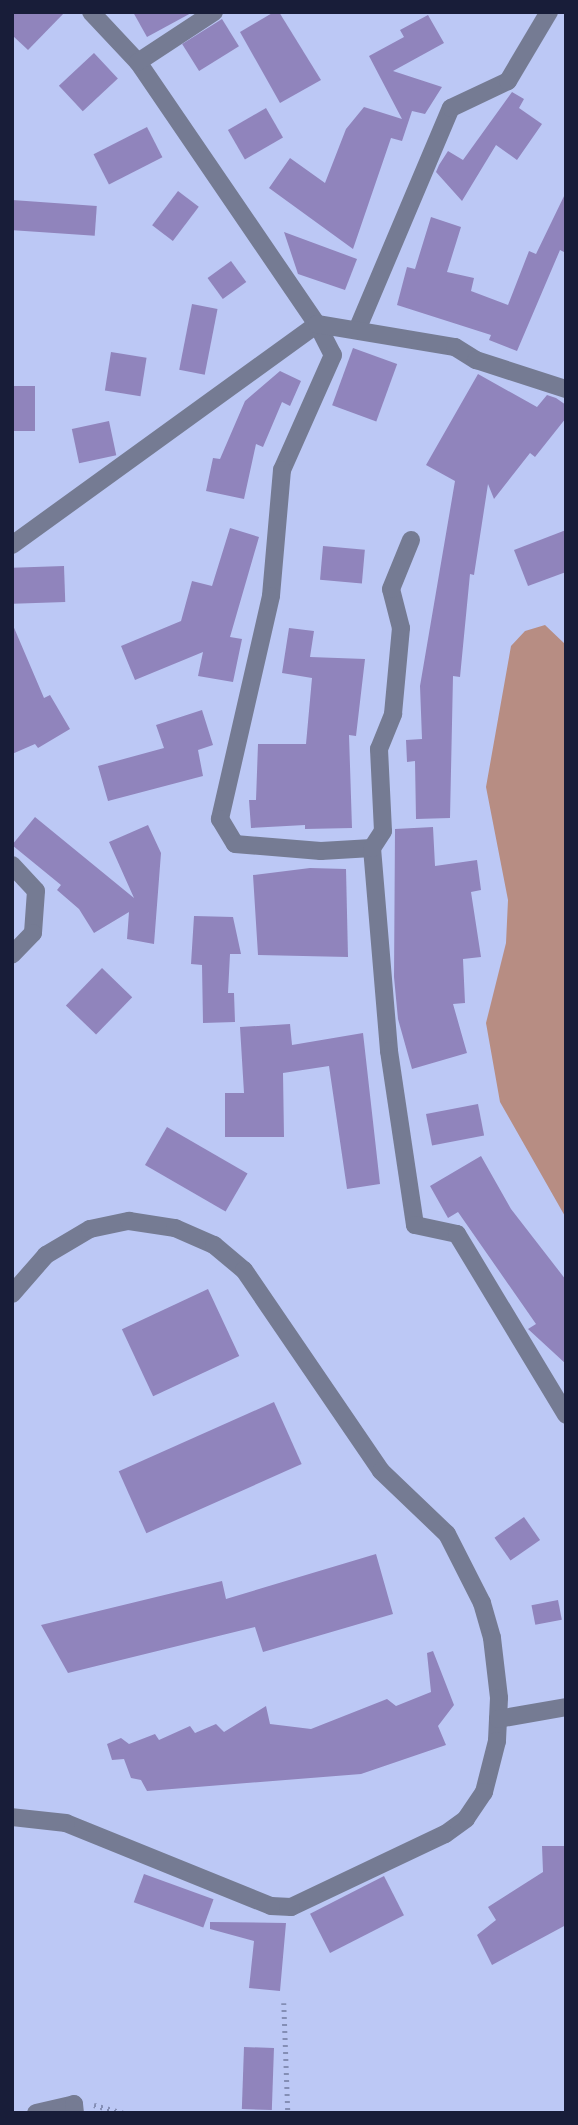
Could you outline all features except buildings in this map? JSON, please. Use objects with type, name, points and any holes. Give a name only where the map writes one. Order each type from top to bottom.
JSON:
[{"type":"street","points":[[91,12],[138,62],[317,324],[333,355],[282,470],[271,596],[219,819],[235,844],[321,852],[372,848]]},
{"type":"street","points":[[138,62],[214,12]]},
{"type":"street","points":[[357,330],[451,108],[508,81],[549,12]]},
{"type":"street","points":[[12,545],[317,324],[455,347],[476,360],[566,389]]},
{"type":"street","points":[[411,540],[391,589],[401,628],[393,714],[379,750],[383,831],[372,848],[389,1051],[415,1225],[457,1234],[566,1415]]},
{"type":"street","points":[[12,865],[36,891],[33,933],[12,955]]},
{"type":"street","points":[[12,1294],[46,1255],[90,1229],[130,1221],[175,1228],[214,1245],[244,1270],[381,1471],[447,1534],[467,1567],[492,1638],[498,1719],[484,1792],[466,1819],[445,1834],[291,1907],[271,1906],[66,1823],[12,1817]]},
{"type":"street","points":[[498,1719],[566,1707]]},
{"type":"street","points":[[36,2113],[75,2108]]},
{"type":"path","points":[[284,2003],[288,2113]]},
{"type":"path","points":[[75,2108],[106,2106],[123,2113]]},
{"type":"shaded area","points":[[545,625],[566,645],[566,1218],[500,1102],[486,1023],[506,943],[508,900],[486,787],[511,646],[525,631]]}]
